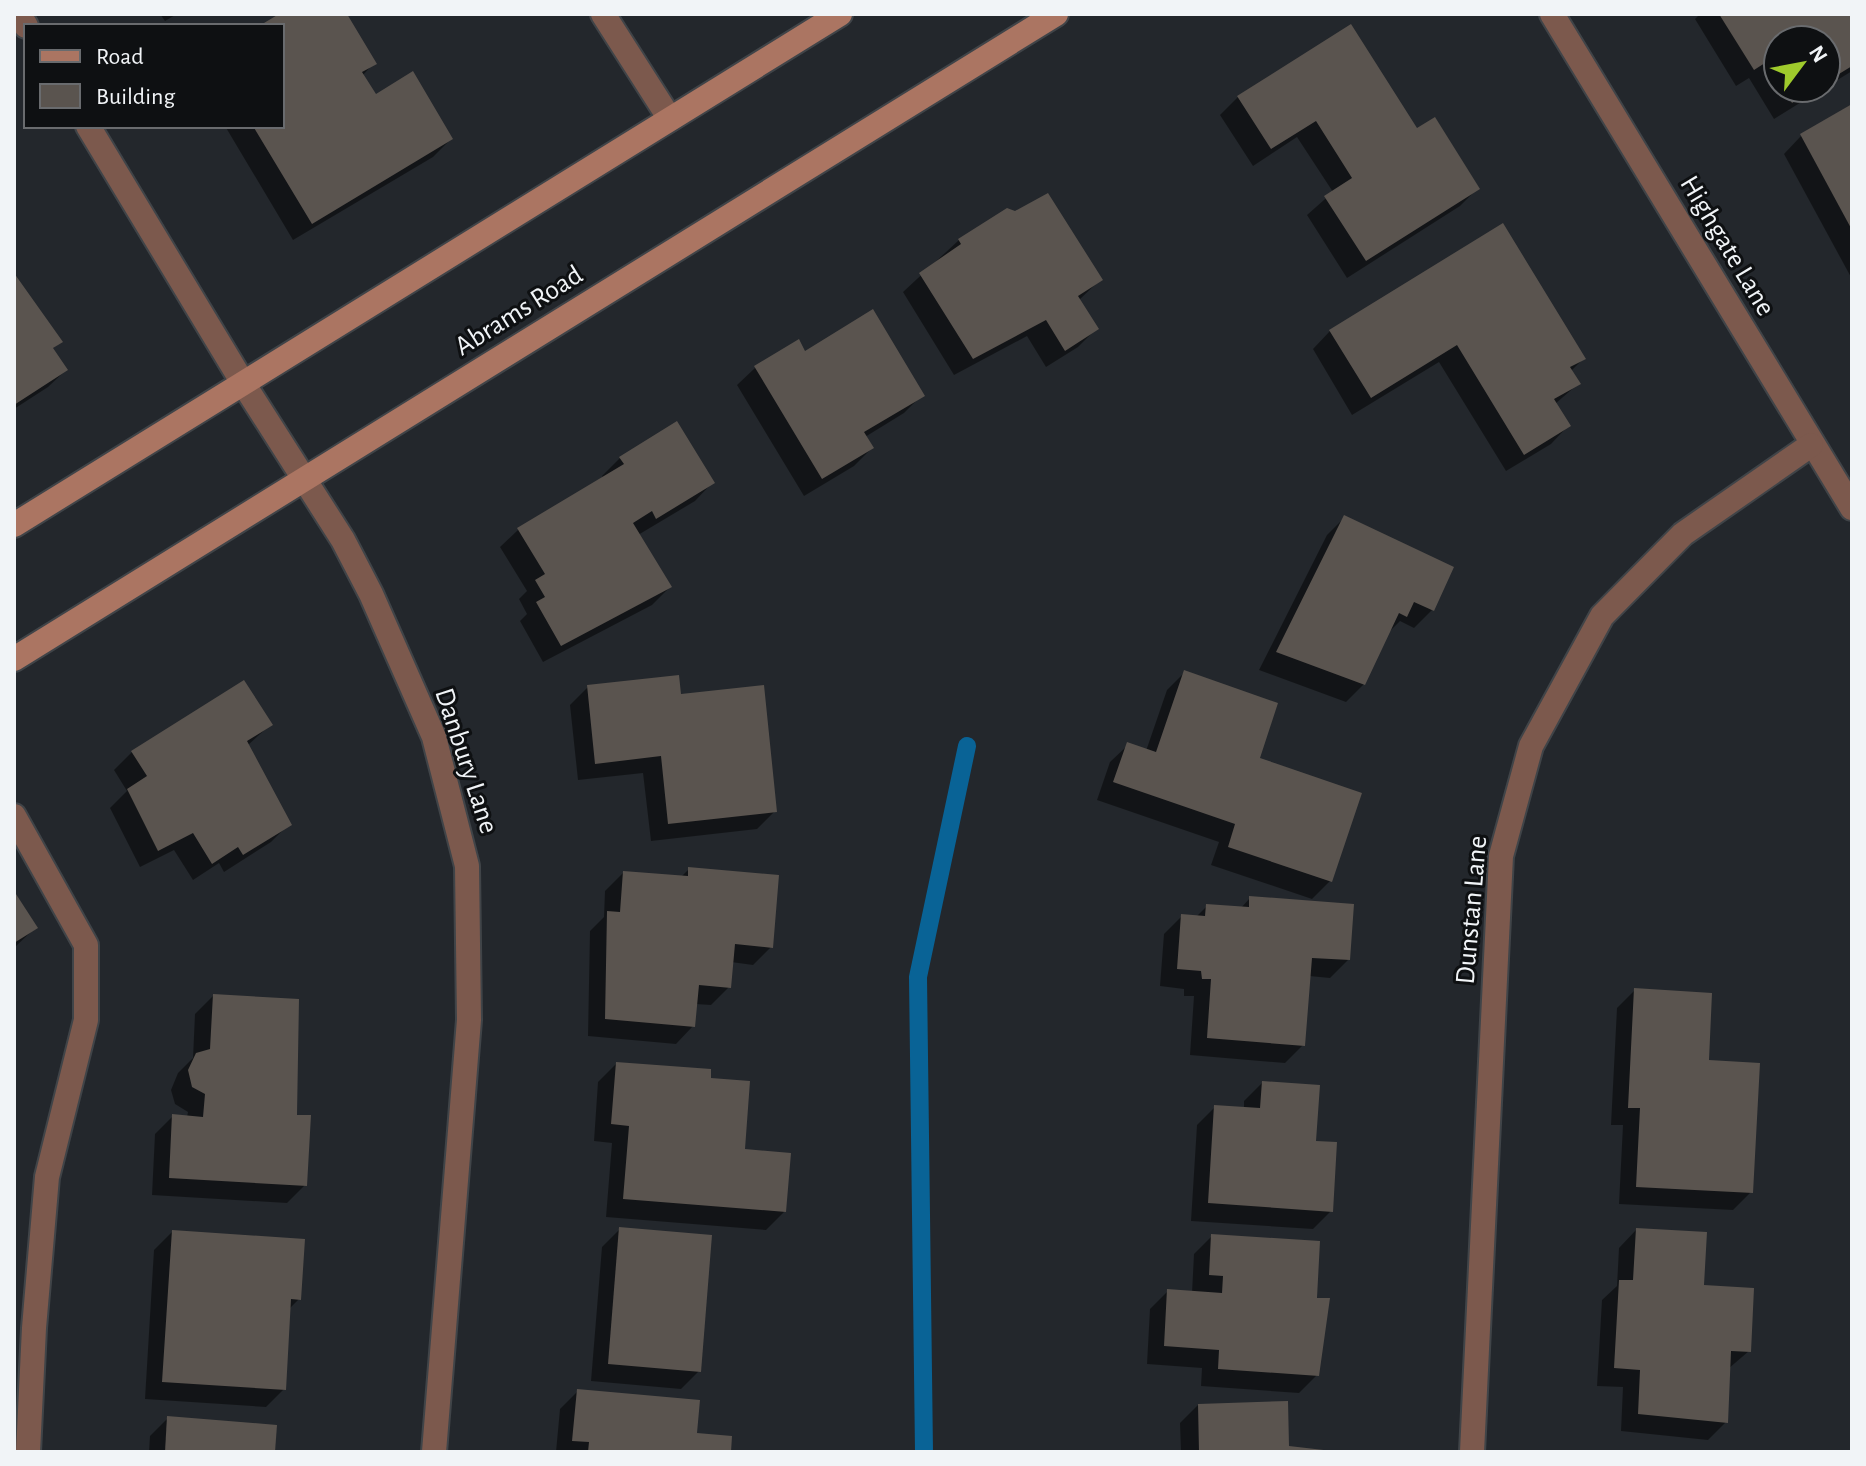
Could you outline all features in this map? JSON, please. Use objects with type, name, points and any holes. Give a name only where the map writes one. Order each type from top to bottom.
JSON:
[{"type":"main road","points":[[14,525],[840,14]]},
{"type":"main road","name":"Abrams Road","points":[[14,659],[1056,14]]},
{"type":"street","points":[[603,14],[670,119]]},
{"type":"street","name":"Highgate Lane","points":[[1552,14],[1852,508]]},
{"type":"street","name":"Danbury Lane","points":[[89,128],[243,383],[305,479],[371,594],[434,737],[467,866],[469,1020],[434,1452]]},
{"type":"street","name":"Dunstan Lane","points":[[1472,1452],[1501,856],[1531,746],[1602,616],[1683,534],[1811,445]]},
{"type":"street","points":[[14,816],[86,945],[86,1020],[47,1177],[34,1328],[28,1452]]},
{"type":"building","points":[[279,14],[347,14],[377,64],[362,72],[376,94],[413,71],[453,139],[312,224],[254,128],[284,128],[284,24],[262,24]]},
{"type":"building","points":[[1719,14],[1852,14],[1852,66],[1842,72],[1842,24],[1762,24],[1762,65],[1754,70]]},
{"type":"building","points":[[1351,24],[1417,128],[1435,117],[1480,189],[1366,261],[1324,196],[1352,178],[1316,121],[1271,149],[1237,96]]},
{"type":"building","points":[[1852,104],[1852,230],[1800,134]]},
{"type":"building","points":[[1048,193],[1103,280],[1078,296],[1099,329],[1065,351],[1046,320],[973,359],[919,273],[961,244],[958,239],[1007,208],[1015,211]]},
{"type":"building","points":[[1503,223],[1586,359],[1570,367],[1581,384],[1554,399],[1571,426],[1524,455],[1457,345],[1371,398],[1329,330]]},
{"type":"building","points":[[14,273],[63,342],[53,348],[68,370],[14,405]]},
{"type":"building","points":[[873,309],[925,396],[864,432],[874,448],[822,479],[754,366],[799,339],[805,351]]},
{"type":"building","points":[[677,421],[715,483],[656,519],[652,511],[633,523],[672,587],[561,646],[536,602],[545,597],[535,580],[545,574],[517,528],[624,464],[619,457]]},
{"type":"building","points":[[1344,515],[1454,567],[1434,611],[1414,602],[1407,617],[1399,613],[1365,685],[1276,652]]},
{"type":"building","points":[[1184,670],[1278,703],[1260,758],[1362,793],[1332,882],[1228,847],[1235,824],[1113,782],[1127,742],[1156,752]]},
{"type":"building","points":[[679,675],[681,694],[764,685],[777,812],[668,824],[661,756],[595,764],[587,685]]},
{"type":"building","points":[[244,680],[273,725],[247,741],[292,825],[243,855],[238,847],[212,864],[193,833],[158,851],[127,789],[147,776],[131,751]]},
{"type":"building","points":[[688,867],[779,875],[773,948],[735,944],[731,988],[699,985],[695,1027],[605,1019],[607,911],[620,912],[623,871],[688,876]]},
{"type":"building","points":[[14,891],[38,928],[14,943]]},
{"type":"building","points":[[1249,896],[1354,904],[1350,960],[1312,958],[1305,1046],[1207,1038],[1211,979],[1202,979],[1201,971],[1177,969],[1181,914],[1205,916],[1206,904],[1249,907]]},
{"type":"building","points":[[1634,988],[1712,993],[1709,1060],[1760,1063],[1753,1193],[1636,1187],[1640,1108],[1628,1108]]},
{"type":"building","points":[[213,994],[299,999],[297,1115],[311,1115],[307,1186],[169,1178],[172,1114],[203,1117],[205,1094],[192,1087],[188,1070],[196,1053],[210,1049]]},
{"type":"building","points":[[616,1062],[711,1069],[711,1078],[750,1081],[745,1149],[791,1153],[786,1212],[623,1199],[629,1126],[611,1124]]},
{"type":"building","points":[[1262,1081],[1320,1085],[1316,1141],[1337,1142],[1333,1212],[1208,1203],[1214,1105],[1260,1108]]},
{"type":"building","points":[[619,1227],[712,1235],[701,1372],[608,1364]]},
{"type":"building","points":[[1636,1228],[1707,1232],[1704,1285],[1754,1288],[1751,1352],[1731,1351],[1728,1423],[1638,1414],[1640,1370],[1614,1368],[1619,1280],[1633,1280]]},
{"type":"building","points":[[172,1230],[305,1239],[301,1300],[291,1299],[286,1390],[162,1382]]},
{"type":"building","points":[[1211,1234],[1320,1241],[1317,1298],[1330,1298],[1319,1376],[1218,1369],[1219,1350],[1164,1346],[1167,1289],[1222,1293],[1223,1276],[1209,1275]]},
{"type":"building","points":[[577,1389],[700,1400],[697,1433],[732,1436],[731,1452],[588,1452],[589,1442],[572,1441]]},
{"type":"building","points":[[1288,1401],[1289,1446],[1341,1452],[1199,1452],[1198,1404]]},
{"type":"building","points":[[167,1416],[277,1425],[275,1452],[165,1452]]},
{"type":"waterway","points":[[924,1452],[918,977],[967,746]]}]
